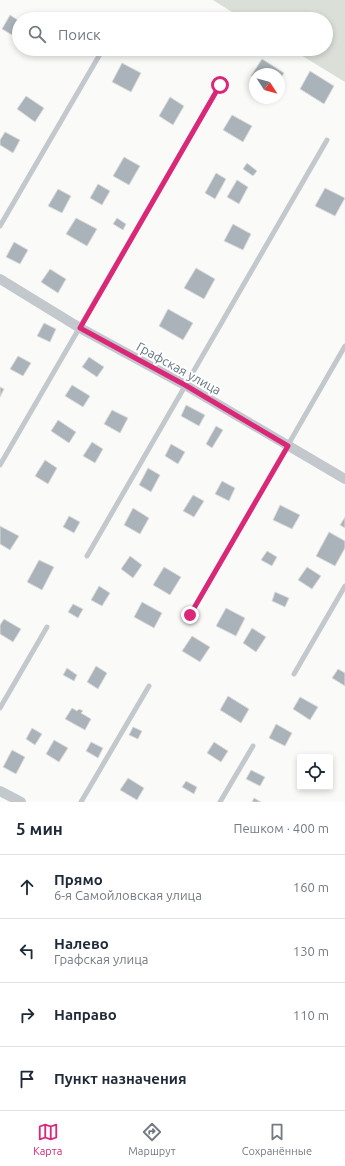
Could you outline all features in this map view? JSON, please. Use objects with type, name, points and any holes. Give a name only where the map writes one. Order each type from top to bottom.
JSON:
[{"type":"street","name":"Графская улица","points":[[0,280],[80,328],[185,385],[345,479]]},
{"type":"street","points":[[0,791],[21,802]]},
{"type":"lane","points":[[0,226],[99,56]]},
{"type":"lane","points":[[0,465],[220,85]]},
{"type":"lane","points":[[87,556],[327,140]]},
{"type":"lane","points":[[190,615],[345,346]]},
{"type":"lane","points":[[294,674],[345,586]]},
{"type":"lane","points":[[0,708],[47,627]]},
{"type":"lane","points":[[81,802],[149,686]]},
{"type":"lane","points":[[220,802],[252,746]]},
{"type":"shaded area","points":[[213,0],[345,0],[345,82],[302,56],[333,56],[333,12],[232,12]]},
{"type":"building","points":[[10,15],[12,16],[12,35],[2,29]]},
{"type":"building","points":[[262,59],[276,68],[256,68]]},
{"type":"building","points":[[122,63],[141,73],[131,92],[112,82]]},
{"type":"building","points":[[310,71],[334,86],[324,104],[300,89]]},
{"type":"building","points":[[26,96],[44,108],[35,122],[17,109]]},
{"type":"building","points":[[170,97],[184,106],[173,125],[159,116]]},
{"type":"building","points":[[232,115],[252,126],[243,142],[223,130]]},
{"type":"building","points":[[5,132],[20,140],[13,153],[0,145],[0,140]]},
{"type":"building","points":[[124,157],[140,166],[129,185],[113,176]]},
{"type":"building","points":[[247,163],[257,171],[253,176],[243,169]]},
{"type":"building","points":[[216,173],[226,179],[215,199],[205,193]]},
{"type":"building","points":[[237,180],[248,187],[239,204],[227,197]]},
{"type":"building","points":[[98,184],[110,191],[102,205],[90,198]]},
{"type":"building","points":[[325,188],[345,198],[335,216],[315,206]]},
{"type":"building","points":[[58,189],[71,196],[62,213],[48,206]]},
{"type":"building","points":[[76,218],[97,229],[87,246],[66,234]]},
{"type":"building","points":[[117,218],[126,224],[123,230],[113,224]]},
{"type":"building","points":[[233,224],[251,234],[243,250],[224,241]]},
{"type":"building","points":[[14,242],[28,250],[20,264],[6,257]]},
{"type":"building","points":[[196,268],[215,279],[204,299],[184,288]]},
{"type":"building","points":[[50,269],[66,279],[58,293],[41,282]]},
{"type":"building","points":[[168,309],[193,323],[183,340],[159,326]]},
{"type":"building","points":[[44,323],[56,329],[50,342],[37,336]]},
{"type":"building","points":[[18,356],[31,363],[23,376],[10,369]]},
{"type":"building","points":[[89,357],[104,367],[97,377],[82,367]]},
{"type":"building","points":[[72,385],[90,396],[83,407],[65,396]]},
{"type":"building","points":[[0,387],[4,389],[0,397]]},
{"type":"building","points":[[186,405],[205,415],[199,426],[181,416]]},
{"type":"building","points":[[112,410],[128,418],[120,433],[104,424]]},
{"type":"building","points":[[58,420],[76,432],[69,443],[51,431]]},
{"type":"building","points":[[216,426],[223,430],[212,448],[206,444]]},
{"type":"building","points":[[92,442],[103,449],[95,463],[83,456]]},
{"type":"building","points":[[171,444],[185,452],[178,464],[165,456]]},
{"type":"building","points":[[45,460],[57,468],[48,484],[35,476]]},
{"type":"building","points":[[148,468],[160,475],[151,492],[139,485]]},
{"type":"building","points":[[222,481],[235,488],[229,501],[215,494]]},
{"type":"building","points":[[193,495],[204,501],[194,517],[183,511]]},
{"type":"building","points":[[280,505],[300,515],[292,529],[273,520]]},
{"type":"building","points":[[133,508],[149,518],[140,534],[124,525]]},
{"type":"building","points":[[69,516],[80,522],[74,533],[63,527]]},
{"type":"building","points":[[345,517],[345,528],[340,525]]},
{"type":"building","points":[[0,526],[19,536],[10,550],[0,544]]},
{"type":"building","points":[[329,532],[345,541],[345,548],[335,566],[316,556]]},
{"type":"building","points":[[267,551],[277,557],[272,566],[261,560]]},
{"type":"building","points":[[130,556],[142,565],[133,578],[121,569]]},
{"type":"building","points":[[39,560],[54,567],[42,590],[27,582]]},
{"type":"building","points":[[164,567],[181,577],[170,595],[153,585]]},
{"type":"building","points":[[307,567],[321,576],[312,589],[298,580]]},
{"type":"building","points":[[99,586],[110,593],[102,606],[91,600]]},
{"type":"building","points":[[275,592],[289,598],[285,607],[272,601]]},
{"type":"building","points":[[142,602],[162,613],[154,628],[134,617]]},
{"type":"building","points":[[73,604],[83,609],[78,618],[68,612]]},
{"type":"building","points":[[226,608],[245,618],[236,636],[216,626]]},
{"type":"building","points":[[4,619],[21,629],[13,642],[0,634],[0,625]]},
{"type":"building","points":[[252,628],[266,637],[256,652],[243,643]]},
{"type":"building","points":[[192,636],[210,647],[200,662],[182,651]]},
{"type":"building","points":[[96,666],[107,673],[98,689],[87,682]]},
{"type":"building","points":[[67,668],[77,675],[74,681],[63,675]]},
{"type":"building","points":[[338,669],[345,673],[345,686],[332,678]]},
{"type":"building","points":[[228,696],[249,709],[241,723],[220,710]]},
{"type":"building","points":[[300,697],[318,707],[310,720],[293,709]]},
{"type":"building","points":[[72,708],[77,711],[79,709],[83,711],[81,713],[91,719],[85,730],[65,719]]},
{"type":"building","points":[[276,724],[292,733],[285,746],[269,738]]},
{"type":"building","points":[[133,727],[142,731],[138,739],[129,735]]},
{"type":"building","points":[[32,728],[42,734],[35,745],[26,739]]},
{"type":"building","points":[[54,740],[68,748],[59,762],[46,754]]},
{"type":"building","points":[[91,742],[103,748],[98,758],[86,751]]},
{"type":"building","points":[[214,742],[228,751],[221,762],[207,753]]},
{"type":"building","points":[[12,750],[25,757],[16,774],[3,767]]},
{"type":"building","points":[[251,770],[265,777],[260,786],[246,779]]},
{"type":"building","points":[[128,778],[144,788],[137,800],[120,790]]},
{"type":"building","points":[[186,781],[197,787],[194,794],[182,787]]},
{"type":"building","points":[[254,798],[261,802],[252,802]]},
{"type":"route","points":[[190,615],[288,446],[185,385],[80,328],[220,85]]}]
